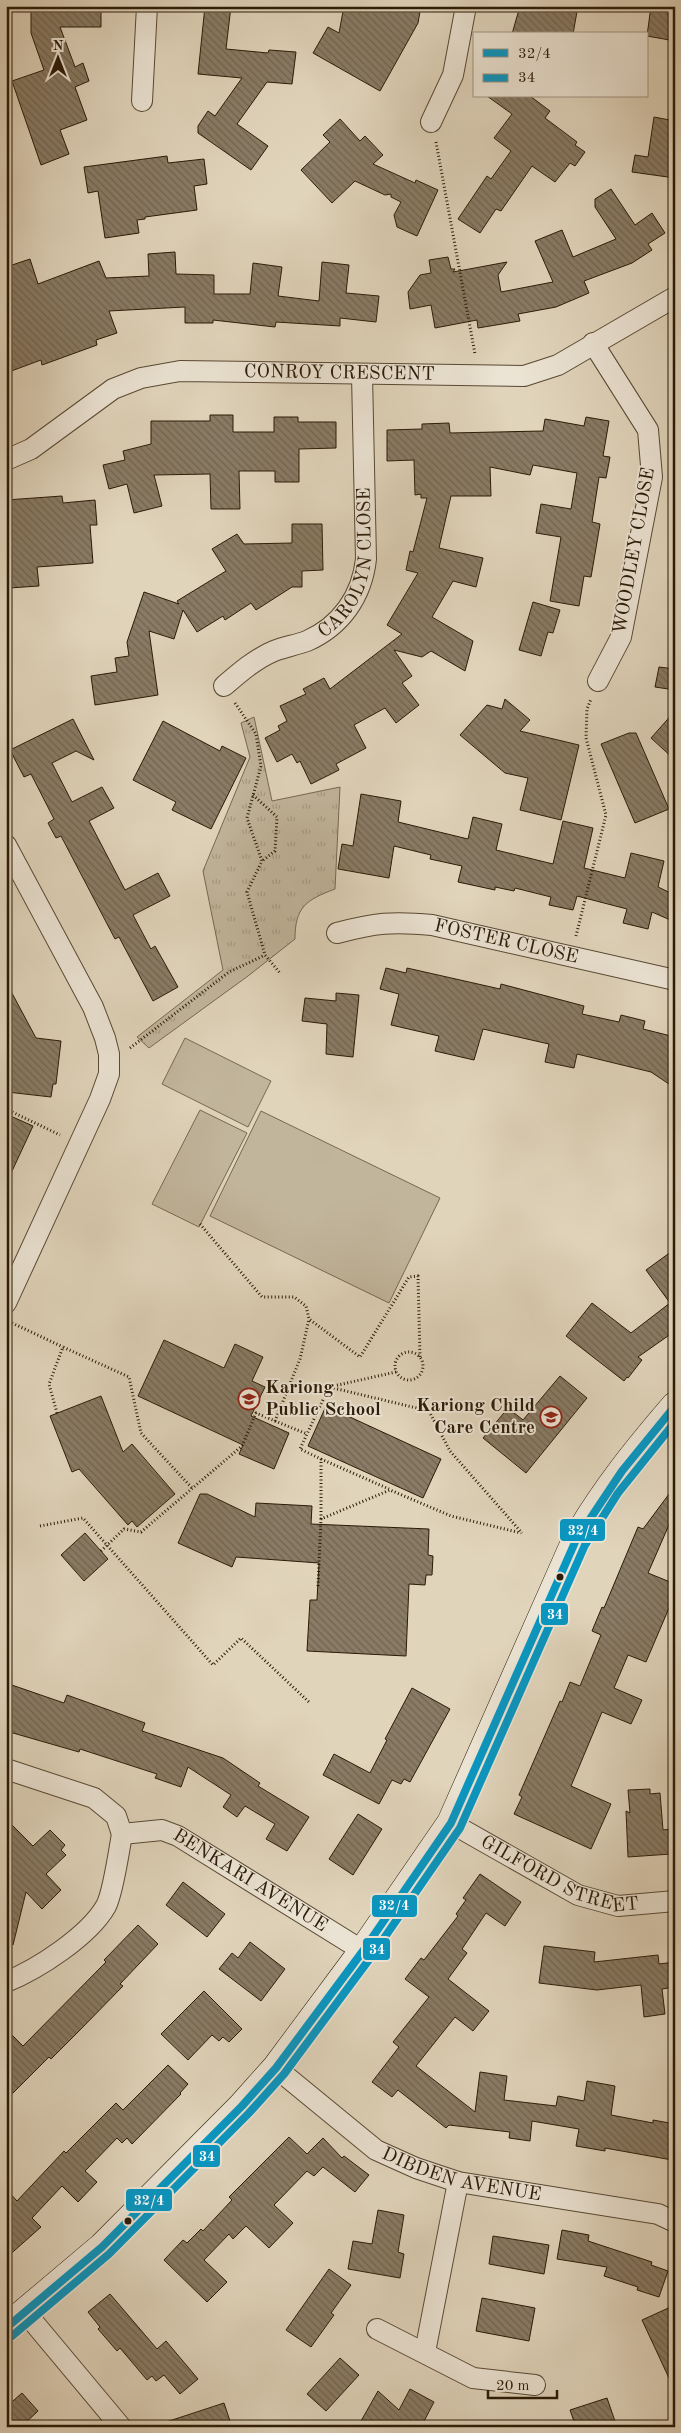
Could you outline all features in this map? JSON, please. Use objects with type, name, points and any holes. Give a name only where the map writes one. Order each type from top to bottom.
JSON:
[{"type":"street","points":[[142,101],[147,6]]},
{"type":"street","points":[[431,122],[454,75],[466,6]]},
{"type":"street","name":"CONROY CRESCENT","points":[[6,460],[31,449],[113,389],[141,378],[180,372],[524,376],[558,365],[675,297]]},
{"type":"street","name":"WOODLEY CLOSE","points":[[593,343],[648,430],[652,477],[622,637],[598,681]]},
{"type":"street","name":"CAROLYN CLOSE","points":[[224,686],[257,660],[274,651],[306,641],[334,625],[350,608],[360,586],[366,558],[362,374]]},
{"type":"street","points":[[6,845],[93,1007],[109,1054],[109,1074],[100,1099],[6,1303]]},
{"type":"street","name":"FOSTER CLOSE","points":[[337,933],[378,922],[432,925],[675,980]]},
{"type":"street","points":[[121,2427],[16,2320],[102,2247],[276,2068],[363,1951],[451,1823],[576,1540],[598,1500],[635,1452],[675,1406]]},
{"type":"street","points":[[6,1769],[94,1798],[116,1816],[122,1834],[107,1904],[90,1928],[27,1973],[6,1982]]},
{"type":"street","name":"GILFORD STREET","points":[[451,1823],[578,1896],[618,1906],[675,1901]]},
{"type":"street","name":"BENKARI AVENUE","points":[[122,1834],[162,1830],[178,1836],[363,1951]]},
{"type":"street","name":"DIBDEN AVENUE","points":[[276,2068],[376,2150],[416,2168],[458,2182],[658,2214],[675,2222]]},
{"type":"street","points":[[425,2352],[458,2182]]},
{"type":"street","points":[[377,2329],[473,2378],[535,2385]]},
{"type":"path","points":[[431,122],[475,357],[476,375]]},
{"type":"path","points":[[571,956],[606,815],[586,738],[587,710],[598,681]]},
{"type":"path","points":[[224,686],[256,734],[261,766],[247,818],[262,861]]},
{"type":"path","points":[[253,795],[277,817],[275,851],[262,861],[247,892],[265,955],[280,973]]},
{"type":"path","points":[[109,1054],[126,1051],[229,972],[265,955]]},
{"type":"path","points":[[6,1109],[79,1144]]},
{"type":"path","points":[[200,1224],[262,1297],[294,1297],[306,1306],[309,1319],[300,1359],[275,1421]]},
{"type":"path","points":[[309,1319],[360,1357],[409,1277],[418,1276],[420,1357],[422,1366],[416,1378],[407,1380],[396,1372],[395,1363],[400,1356],[412,1352],[420,1357]]},
{"type":"path","points":[[6,1320],[129,1377],[141,1434],[192,1488]]},
{"type":"path","points":[[57,1413],[49,1384],[63,1347]]},
{"type":"path","points":[[329,1388],[396,1372]]},
{"type":"path","points":[[329,1388],[429,1411],[450,1451],[522,1533],[451,1516],[300,1449],[329,1388]]},
{"type":"path","points":[[101,1551],[124,1528],[141,1532],[242,1446],[256,1413],[307,1434]]},
{"type":"path","points":[[318,1586],[321,1458]]},
{"type":"path","points":[[320,1519],[390,1490]]},
{"type":"path","points":[[40,1526],[83,1518],[108,1544],[213,1665],[240,1638],[310,1703]]},
{"type":"green space","points":[[254,717],[272,801],[340,787],[335,889],[317,897],[304,906],[297,919],[295,939],[248,976],[149,1048],[137,1037],[223,970],[203,871],[250,757],[241,723]]},
{"type":"green space","points":[[185,1038],[271,1081],[248,1127],[162,1084]]},
{"type":"green space","points":[[200,1110],[247,1133],[199,1227],[152,1204]]},
{"type":"green space","points":[[261,1111],[440,1198],[389,1303],[210,1216]]},
{"type":"building","points":[[31,6],[101,6],[101,27],[60,27],[75,67],[83,63],[89,81],[75,87],[87,120],[60,130],[69,154],[41,165],[12,81],[44,70],[31,33]]},
{"type":"building","points":[[205,6],[231,6],[226,49],[268,53],[269,50],[296,52],[292,84],[267,82],[237,124],[268,146],[251,170],[198,133],[198,126],[208,111],[215,116],[242,78],[198,74]]},
{"type":"building","points":[[344,6],[421,6],[418,23],[380,91],[313,53],[328,27],[339,33]]},
{"type":"building","points":[[520,6],[578,6],[573,32],[513,32]]},
{"type":"building","points":[[651,6],[675,6],[675,41],[648,36]]},
{"type":"building","points":[[490,98],[533,98],[550,111],[545,118],[577,142],[575,145],[585,152],[575,166],[570,163],[555,182],[532,166],[501,211],[496,209],[480,233],[458,219],[487,176],[491,179],[511,151],[494,138],[512,114]]},
{"type":"building","points":[[654,117],[675,121],[675,178],[632,172],[635,155],[648,157]]},
{"type":"building","points":[[340,119],[360,141],[365,136],[383,155],[373,164],[415,183],[416,180],[438,190],[417,236],[397,227],[394,215],[401,202],[391,197],[391,194],[385,195],[355,181],[332,203],[301,170],[330,142],[323,135]]},
{"type":"building","points":[[167,156],[168,163],[204,159],[207,184],[194,186],[197,210],[145,217],[145,219],[137,220],[139,233],[105,238],[98,191],[88,193],[84,167]]},
{"type":"building","points":[[611,189],[635,225],[652,213],[665,233],[648,244],[652,250],[632,263],[584,281],[589,293],[556,307],[518,314],[520,321],[478,328],[477,320],[435,328],[431,305],[410,309],[408,292],[420,275],[431,273],[429,260],[448,257],[451,269],[455,269],[453,272],[507,262],[498,275],[501,292],[553,282],[535,241],[562,230],[573,257],[616,239],[595,207],[595,199]]},
{"type":"building","points":[[175,252],[176,274],[214,275],[214,294],[250,294],[253,263],[282,267],[278,296],[319,301],[322,262],[349,265],[346,293],[379,296],[376,322],[340,318],[340,326],[276,322],[275,327],[213,320],[213,323],[185,323],[185,307],[109,311],[117,333],[96,340],[97,345],[42,365],[41,360],[6,373],[6,267],[30,259],[38,284],[99,261],[106,278],[149,276],[148,254]]},
{"type":"building","points":[[210,415],[233,415],[233,432],[274,432],[274,417],[298,417],[298,422],[336,422],[336,448],[299,449],[299,482],[275,482],[275,471],[239,471],[240,509],[211,509],[210,474],[154,475],[162,506],[134,513],[127,484],[109,489],[103,465],[125,460],[123,451],[151,444],[151,421],[210,421]]},
{"type":"building","points":[[586,417],[609,421],[603,456],[610,457],[606,478],[599,477],[592,522],[600,524],[591,577],[584,576],[579,606],[550,601],[561,537],[536,533],[541,504],[571,509],[577,473],[533,465],[530,475],[490,467],[491,496],[451,496],[439,548],[483,558],[476,587],[453,581],[432,617],[473,641],[465,671],[431,651],[422,657],[394,650],[412,676],[402,683],[419,705],[396,723],[385,708],[354,725],[366,748],[336,764],[339,770],[311,784],[300,761],[297,763],[292,754],[277,762],[265,738],[280,730],[278,726],[287,721],[280,706],[306,694],[303,689],[324,678],[330,689],[402,634],[387,625],[418,573],[406,570],[410,551],[413,552],[427,498],[421,498],[421,494],[415,495],[414,460],[387,461],[387,430],[422,429],[422,424],[449,423],[450,433],[543,431],[545,419],[584,426]]},
{"type":"building","points":[[62,496],[63,503],[95,500],[97,525],[90,525],[93,563],[37,567],[39,586],[9,588],[6,568],[6,500]]},
{"type":"building","points":[[292,524],[322,524],[323,570],[302,571],[302,587],[292,587],[256,610],[251,603],[225,620],[223,616],[197,632],[183,610],[174,639],[149,631],[158,695],[95,705],[91,676],[117,672],[115,658],[129,656],[127,642],[144,592],[179,604],[177,601],[226,571],[212,549],[237,534],[244,544],[292,543]]},
{"type":"building","points":[[533,602],[560,610],[553,633],[548,632],[541,656],[519,650]]},
{"type":"building","points":[[659,667],[675,669],[675,690],[655,687]]},
{"type":"building","points":[[505,699],[530,720],[520,731],[579,745],[561,820],[520,810],[528,778],[505,773],[460,735],[487,705],[502,709]]},
{"type":"building","points":[[675,711],[675,760],[651,738]]},
{"type":"building","points":[[73,719],[94,760],[76,751],[52,763],[72,802],[102,787],[114,808],[89,821],[125,890],[158,873],[170,896],[133,915],[151,949],[155,946],[178,987],[153,1001],[119,937],[115,939],[61,836],[56,838],[48,823],[54,819],[31,774],[24,777],[10,750]]},
{"type":"building","points":[[163,721],[220,751],[222,746],[246,758],[211,829],[172,810],[176,802],[133,780]]},
{"type":"building","points":[[629,733],[636,733],[669,809],[635,823],[601,744]]},
{"type":"building","points":[[361,794],[401,801],[398,822],[468,839],[473,817],[502,824],[496,850],[553,864],[563,821],[593,828],[584,868],[625,878],[631,853],[664,861],[658,887],[675,895],[675,922],[652,912],[648,929],[623,923],[627,909],[577,896],[573,910],[549,905],[551,897],[515,888],[514,891],[495,887],[495,890],[458,882],[462,866],[430,859],[431,855],[394,846],[389,878],[338,869],[342,844],[353,846]]},
{"type":"building","points":[[386,968],[406,973],[407,968],[500,989],[501,984],[584,1006],[582,1014],[619,1022],[621,1015],[645,1021],[643,1029],[675,1037],[675,1088],[651,1072],[577,1054],[574,1068],[545,1062],[549,1044],[483,1029],[474,1060],[435,1051],[439,1036],[391,1025],[399,994],[380,989]]},
{"type":"building","points":[[6,982],[36,1038],[61,1041],[56,1084],[53,1084],[51,1097],[7,1092],[12,1051],[6,1041]]},
{"type":"building","points":[[336,993],[359,995],[353,1057],[326,1054],[327,1024],[302,1021],[305,998],[336,1001]]},
{"type":"building","points":[[6,1114],[33,1126],[6,1184]]},
{"type":"building","points":[[675,1249],[675,1331],[638,1357],[642,1360],[624,1381],[566,1336],[592,1303],[631,1333],[670,1303],[646,1270]]},
{"type":"building","points":[[164,1340],[224,1368],[235,1344],[263,1357],[252,1381],[265,1387],[251,1416],[289,1433],[274,1469],[239,1454],[243,1445],[138,1396]]},
{"type":"building","points":[[560,1376],[587,1398],[526,1473],[483,1438],[508,1408],[523,1420]]},
{"type":"building","points":[[101,1396],[123,1452],[132,1444],[175,1494],[137,1527],[132,1521],[128,1525],[79,1469],[72,1472],[50,1416]]},
{"type":"building","points":[[326,1406],[441,1459],[423,1498],[308,1446]]},
{"type":"building","points":[[675,1486],[675,1511],[648,1573],[675,1584],[675,1611],[669,1608],[646,1662],[628,1655],[614,1688],[642,1700],[631,1724],[602,1712],[571,1786],[611,1804],[591,1849],[514,1814],[522,1797],[519,1795],[560,1701],[562,1702],[570,1682],[580,1686],[601,1635],[592,1631],[602,1607],[604,1608],[638,1527],[643,1529]]},
{"type":"building","points":[[200,1494],[207,1494],[255,1517],[256,1503],[312,1506],[311,1524],[429,1529],[428,1555],[433,1556],[432,1575],[426,1575],[425,1585],[409,1584],[406,1656],[307,1651],[310,1600],[317,1600],[319,1563],[236,1557],[232,1567],[178,1543]]},
{"type":"building","points":[[85,1533],[108,1559],[84,1581],[61,1555]]},
{"type":"building","points":[[6,1683],[64,1703],[67,1695],[145,1723],[142,1731],[223,1758],[260,1783],[258,1786],[309,1817],[287,1851],[266,1839],[275,1824],[245,1806],[237,1817],[223,1807],[231,1795],[188,1767],[181,1787],[155,1778],[157,1774],[80,1749],[79,1752],[6,1731]]},
{"type":"building","points":[[412,1688],[450,1709],[410,1782],[404,1779],[401,1784],[392,1780],[379,1804],[323,1775],[334,1754],[370,1773],[387,1740],[385,1739]]},
{"type":"building","points":[[650,1789],[650,1794],[660,1793],[663,1830],[670,1829],[671,1854],[628,1857],[626,1811],[630,1813],[628,1790]]},
{"type":"building","points":[[358,1814],[382,1829],[353,1875],[329,1859]]},
{"type":"building","points":[[6,1819],[33,1846],[50,1830],[65,1845],[61,1850],[66,1855],[46,1874],[61,1890],[42,1909],[26,1892],[13,1945],[6,1944]]},
{"type":"building","points":[[480,1874],[521,1902],[505,1926],[486,1913],[462,1949],[467,1953],[448,1979],[489,2011],[473,2031],[455,2017],[416,2066],[475,2112],[480,2072],[507,2076],[504,2100],[556,2106],[558,2096],[584,2101],[587,2081],[615,2086],[611,2115],[653,2123],[653,2120],[675,2124],[672,2160],[605,2148],[605,2151],[576,2146],[579,2129],[532,2121],[530,2141],[509,2138],[510,2132],[449,2125],[446,2128],[398,2090],[392,2097],[372,2082],[399,2047],[393,2042],[429,1997],[405,1979],[421,1958],[424,1960],[458,1916],[456,1914],[466,1900],[463,1898]]},
{"type":"building","points":[[183,1882],[225,1914],[207,1937],[166,1905]]},
{"type":"building","points":[[138,1925],[158,1944],[120,1984],[123,1986],[51,2059],[49,2057],[6,2100],[6,2029],[23,2046],[106,1962],[104,1960]]},
{"type":"building","points":[[250,1942],[285,1969],[261,2001],[219,1969],[232,1953],[238,1958]]},
{"type":"building","points":[[544,1946],[595,1952],[594,1962],[658,1955],[659,1964],[675,1962],[675,1987],[662,1989],[665,2014],[644,2017],[641,1985],[597,1990],[539,1983]]},
{"type":"building","points":[[204,1991],[242,2029],[229,2042],[223,2037],[219,2041],[212,2035],[188,2060],[161,2034]]},
{"type":"building","points":[[168,2065],[188,2084],[181,2094],[132,2144],[127,2138],[122,2143],[117,2138],[85,2171],[97,2182],[78,2202],[62,2186],[32,2218],[41,2227],[6,2258],[6,2189],[17,2201],[64,2151],[66,2153],[116,2103],[123,2110]]},
{"type":"building","points":[[289,2137],[307,2154],[323,2138],[342,2158],[344,2156],[369,2175],[355,2192],[323,2167],[314,2176],[307,2171],[274,2205],[293,2223],[269,2248],[246,2226],[233,2239],[229,2234],[204,2260],[227,2282],[207,2302],[164,2260],[183,2240],[187,2243],[201,2229],[203,2231],[232,2200],[229,2197]]},
{"type":"building","points":[[378,2210],[404,2215],[398,2252],[404,2254],[400,2278],[348,2269],[353,2241],[372,2244]]},
{"type":"building","points":[[562,2230],[589,2235],[588,2241],[652,2262],[651,2265],[668,2271],[659,2297],[637,2290],[638,2287],[604,2276],[607,2267],[557,2259]]},
{"type":"building","points":[[493,2236],[549,2245],[544,2274],[489,2264]]},
{"type":"building","points":[[329,2269],[351,2285],[331,2313],[334,2315],[311,2347],[286,2330]]},
{"type":"building","points":[[110,2294],[157,2349],[166,2341],[198,2379],[180,2394],[164,2375],[156,2381],[152,2376],[147,2380],[120,2348],[117,2351],[98,2329],[100,2327],[88,2312]]},
{"type":"building","points":[[482,2298],[535,2308],[529,2341],[476,2331]]},
{"type":"building","points":[[675,2305],[675,2391],[642,2320]]},
{"type":"building","points":[[340,2358],[359,2375],[326,2411],[307,2394]]},
{"type":"building","points":[[410,2389],[434,2402],[421,2427],[372,2427],[361,2421],[378,2391],[399,2410]]},
{"type":"building","points":[[22,2393],[38,2411],[21,2427],[6,2427],[6,2407]]},
{"type":"building","points":[[607,2398],[617,2427],[576,2427],[570,2410]]},
{"type":"building","points":[[224,2403],[232,2427],[163,2427],[163,2423]]},
{"type":"transit line","name":"32/4","points":[[6,2328],[102,2247],[242,2106],[276,2068],[363,1951],[451,1823],[576,1540],[622,1471],[675,1406]]},
{"type":"transit line","name":"34","points":[[12,2336],[109,2254],[249,2113],[284,2074],[371,1957],[460,1828],[585,1545],[618,1493],[675,1422]]},
{"type":"place","name":"Kariong Public School","points":[[249,1399]]},
{"type":"place","name":"Kariong Child Care Centre","points":[[551,1417]]}]
